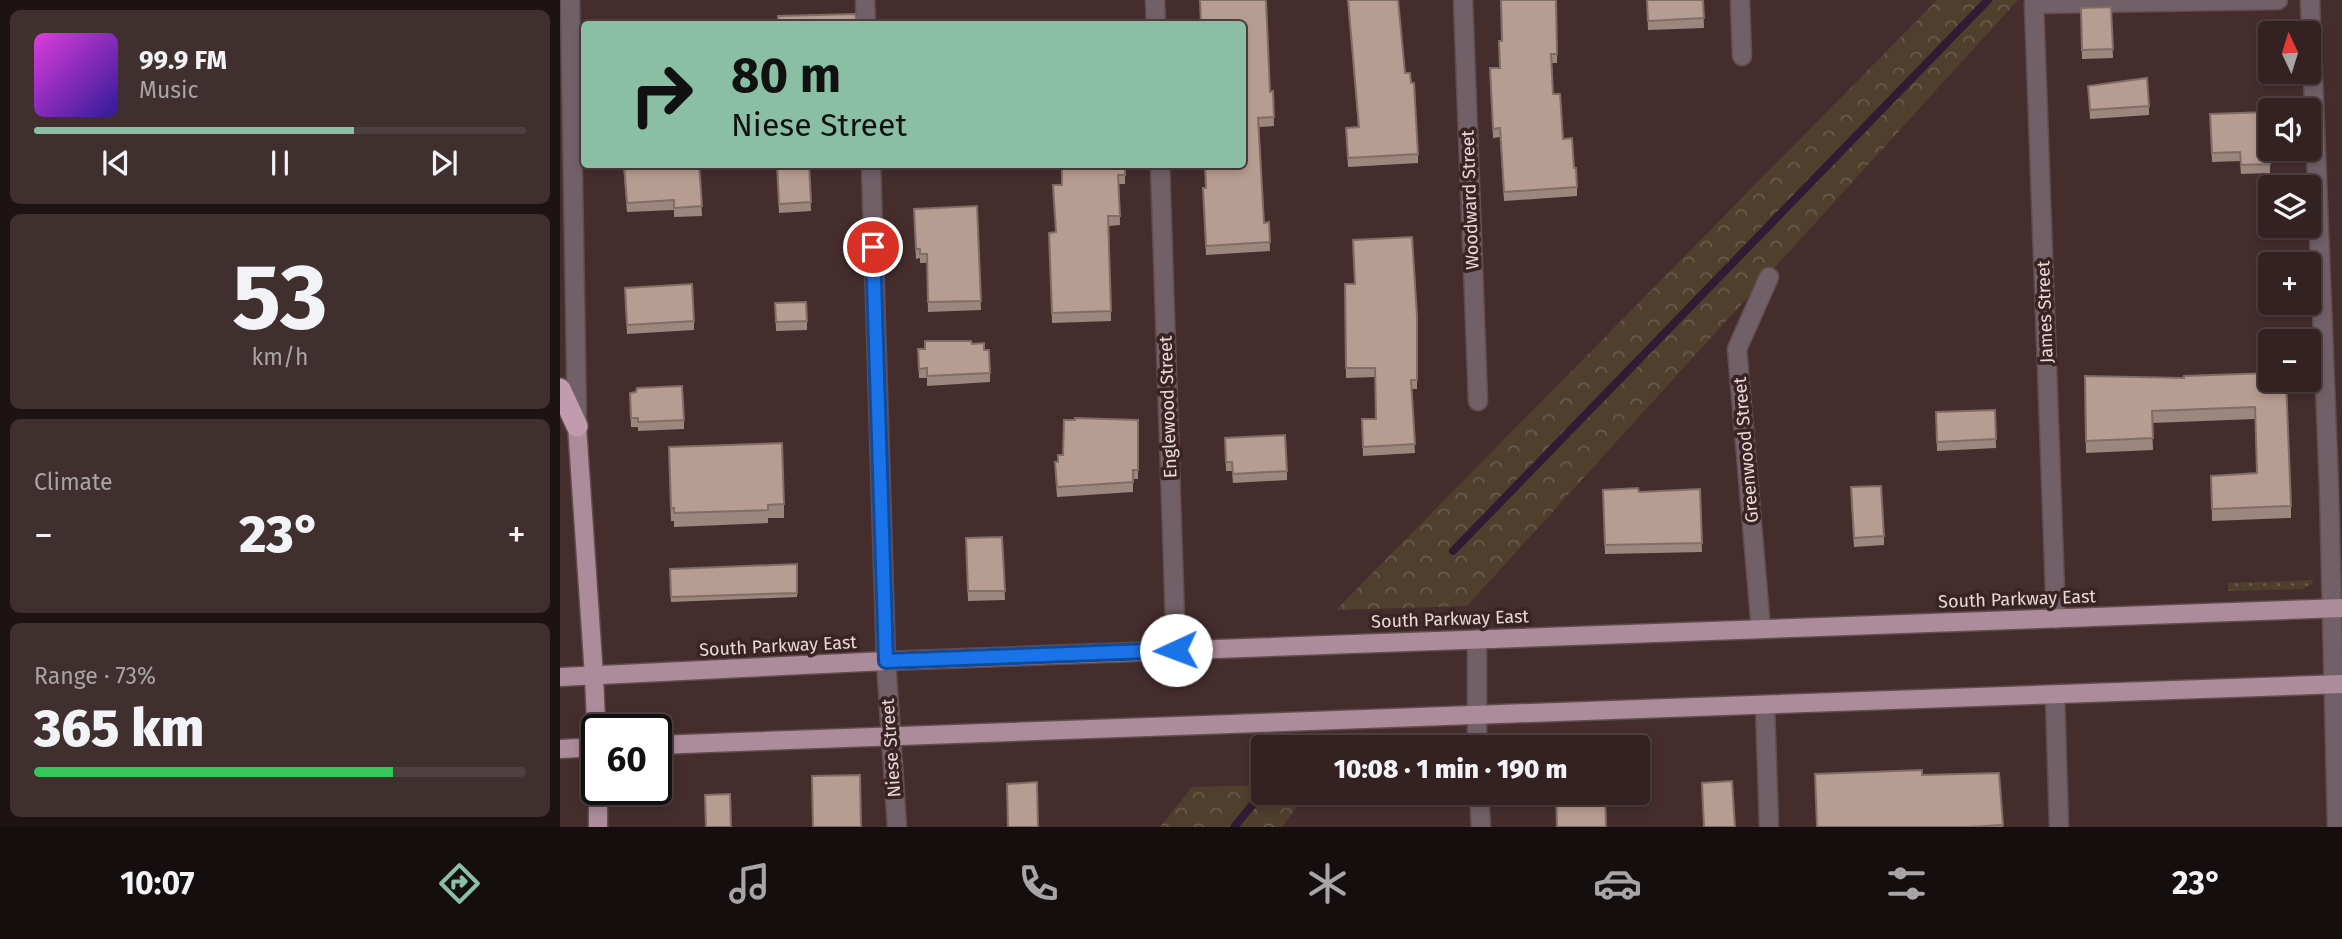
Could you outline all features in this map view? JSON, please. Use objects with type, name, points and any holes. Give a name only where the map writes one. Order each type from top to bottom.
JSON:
[{"type":"highway","points":[[560,389],[577,426]]},
{"type":"main road","points":[[577,426],[596,714]]},
{"type":"main road","name":"South Parkway East","points":[[560,677],[886,661],[2337,608]]},
{"type":"main road","points":[[672,744],[2338,684]]},
{"type":"main road","points":[[560,749],[581,748]]},
{"type":"main road","points":[[598,805],[598,827]]},
{"type":"street","points":[[570,0],[577,426]]},
{"type":"street","points":[[866,0],[866,21]]},
{"type":"street","points":[[1155,0],[1156,21]]},
{"type":"street","name":"Woodward Street","points":[[1463,0],[1478,401]]},
{"type":"street","points":[[1740,0],[1742,55]]},
{"type":"street","name":"James Street","points":[[2056,619],[2034,4],[2278,0]]},
{"type":"street","points":[[2310,0],[2337,608],[2337,827]]},
{"type":"street","name":"Niese Street","points":[[870,168],[886,661],[897,827]]},
{"type":"street","name":"Englewood Street","points":[[1160,168],[1176,650]]},
{"type":"street","name":"Greenwood Street","points":[[1760,629],[1738,349],[1769,277]]},
{"type":"street","points":[[1477,639],[1477,735]]},
{"type":"street","points":[[2055,696],[2059,827]]},
{"type":"street","points":[[1765,706],[1769,827]]},
{"type":"street","points":[[1480,805],[1481,827]]},
{"type":"green space","points":[[1937,0],[2018,0],[1467,606],[1336,610]]},
{"type":"green space","points":[[2314,580],[2311,585],[2302,589],[2228,591],[2228,583]]},
{"type":"green space","points":[[1251,785],[1251,805],[1298,805],[1282,827],[1160,827],[1192,787]]},
{"type":"building","points":[[1200,0],[1266,0],[1270,92],[1273,91],[1274,117],[1258,118],[1264,223],[1269,222],[1270,242],[1206,246],[1203,188],[1206,188],[1205,168],[1246,168],[1246,21],[1201,21]]},
{"type":"building","points":[[1348,0],[1398,0],[1405,73],[1410,73],[1411,83],[1414,83],[1418,154],[1348,158],[1346,128],[1359,127]]},
{"type":"building","points":[[1501,0],[1556,0],[1557,54],[1551,54],[1553,94],[1560,94],[1563,139],[1572,138],[1577,187],[1504,192],[1500,128],[1493,129],[1490,68],[1500,68]]},
{"type":"building","points":[[1647,0],[1703,0],[1704,18],[1648,21]]},
{"type":"building","points":[[2111,7],[2113,49],[2082,50],[2081,8]]},
{"type":"building","points":[[855,14],[857,21],[778,21],[778,16]]},
{"type":"building","points":[[2147,78],[2149,106],[2090,110],[2088,86]]},
{"type":"building","points":[[2258,112],[2258,161],[2270,161],[2270,164],[2241,165],[2240,152],[2212,153],[2210,114]]},
{"type":"building","points":[[624,168],[699,168],[702,206],[674,208],[674,200],[627,203]]},
{"type":"building","points":[[777,168],[809,168],[811,202],[779,204]]},
{"type":"building","points":[[1062,168],[1125,168],[1125,175],[1118,175],[1120,216],[1108,216],[1111,311],[1052,313],[1049,233],[1056,232],[1053,185],[1062,185]]},
{"type":"building","points":[[977,206],[981,301],[928,302],[927,254],[920,254],[920,249],[916,249],[914,209]]},
{"type":"building","points":[[1412,237],[1417,316],[1417,380],[1411,380],[1415,444],[1363,447],[1362,419],[1376,419],[1375,368],[1346,368],[1345,284],[1355,284],[1353,240]]},
{"type":"building","points":[[692,284],[694,321],[627,325],[625,288]]},
{"type":"building","points":[[806,302],[807,321],[776,322],[775,303]]},
{"type":"building","points":[[925,341],[984,343],[984,350],[989,350],[990,373],[927,376],[927,368],[919,369],[918,349],[925,349]]},
{"type":"building","points":[[2258,373],[2258,392],[2286,392],[2291,506],[2212,509],[2211,476],[2257,473],[2255,407],[2152,411],[2153,438],[2086,441],[2085,376]]},
{"type":"building","points":[[682,386],[684,420],[638,422],[638,418],[631,418],[630,393],[636,392],[637,388]]},
{"type":"building","points":[[1995,410],[1996,439],[1937,442],[1936,412]]},
{"type":"building","points":[[1064,420],[1138,420],[1138,470],[1133,470],[1133,482],[1057,487],[1055,462],[1058,462],[1058,455],[1063,455]]},
{"type":"building","points":[[1285,435],[1287,471],[1233,474],[1232,462],[1226,462],[1225,438]]},
{"type":"building","points":[[782,443],[784,504],[768,505],[768,510],[674,513],[674,508],[671,508],[669,447]]},
{"type":"building","points":[[1881,486],[1884,536],[1854,538],[1851,487]]},
{"type":"building","points":[[1638,488],[1639,492],[1700,489],[1702,543],[1605,545],[1603,490]]},
{"type":"building","points":[[1002,537],[1005,591],[968,591],[966,538]]},
{"type":"building","points":[[797,564],[797,593],[671,597],[670,569]]},
{"type":"building","points":[[1922,770],[1922,775],[1999,773],[2003,825],[1817,827],[1815,774]]},
{"type":"building","points":[[860,775],[861,827],[813,827],[812,776]]},
{"type":"building","points":[[1732,781],[1735,827],[1704,827],[1702,783]]},
{"type":"building","points":[[1037,782],[1038,827],[1008,827],[1007,784]]},
{"type":"building","points":[[730,794],[731,827],[706,827],[705,795]]},
{"type":"building","points":[[1556,805],[1605,805],[1606,827],[1557,827]]},
{"type":"waterway","points":[[1453,551],[1988,0]]},
{"type":"waterway","points":[[1234,827],[1252,805]]},
{"type":"route","points":[[873,247],[886,661],[1176,650]]}]
